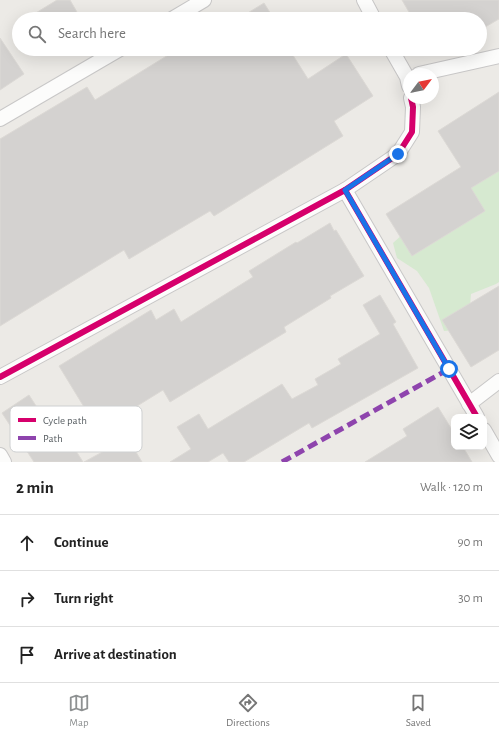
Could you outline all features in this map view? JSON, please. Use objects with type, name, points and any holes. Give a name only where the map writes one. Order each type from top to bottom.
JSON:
[{"type":"street","points":[[184,12],[204,0]]},
{"type":"street","points":[[364,0],[370,12]]},
{"type":"street","points":[[0,119],[108,56]]},
{"type":"street","points":[[396,56],[404,68]]},
{"type":"street","points":[[439,71],[499,56]]},
{"type":"street","points":[[0,377],[345,190],[398,154],[412,132],[412,104]]},
{"type":"street","points":[[345,190],[475,414]]},
{"type":"street","points":[[469,404],[499,381]]},
{"type":"street","points":[[487,435],[499,456]]},
{"type":"street","points":[[0,455],[4,462]]},
{"type":"green space","points":[[499,153],[499,282],[471,294],[468,329],[444,331],[429,288],[417,271],[397,258],[393,243],[439,202]]},
{"type":"building","points":[[57,0],[70,0],[77,12],[37,12]]},
{"type":"building","points":[[402,0],[499,0],[499,19],[487,26],[487,12],[409,12]]},
{"type":"building","points":[[264,3],[270,12],[249,12]]},
{"type":"building","points":[[0,38],[24,74],[0,90]]},
{"type":"building","points":[[167,56],[293,56],[308,79],[343,56],[347,56],[373,96],[334,121],[343,136],[214,216],[210,211],[129,259],[124,250],[0,326],[0,139],[87,87],[95,100]]},
{"type":"building","points":[[499,92],[499,171],[471,188],[485,211],[412,256],[386,214],[461,167],[438,131]]},
{"type":"building","points":[[330,223],[334,231],[336,230],[364,276],[330,296],[331,298],[284,327],[286,332],[170,402],[163,390],[137,406],[83,406],[59,366],[151,310],[156,320],[174,309],[181,322],[253,277],[249,271],[296,242],[297,243]]},
{"type":"building","points":[[499,286],[499,350],[471,367],[442,320]]},
{"type":"building","points":[[380,295],[396,322],[393,324],[418,368],[312,428],[309,423],[244,462],[229,462],[223,453],[208,462],[170,462],[191,449],[177,427],[199,414],[208,429],[282,384],[292,399],[318,385],[315,379],[341,364],[338,359],[380,334],[363,305]]},
{"type":"building","points":[[29,395],[36,406],[12,406]]},
{"type":"building","points":[[438,407],[451,428],[451,450],[465,450],[472,462],[365,462],[407,436],[403,429]]},
{"type":"building","points":[[10,408],[10,425],[2,413]]},
{"type":"building","points":[[27,452],[77,452],[83,462],[34,462]]},
{"type":"building","points":[[102,452],[136,452],[142,462],[84,462]]},
{"type":"marked path","points":[[282,462],[449,369]]},
{"type":"cycle path","points":[[0,377],[345,190],[398,154],[412,132],[412,104]]},
{"type":"cycle path","points":[[345,190],[475,414]]},
{"type":"route","points":[[398,154],[345,190],[449,369]]}]
